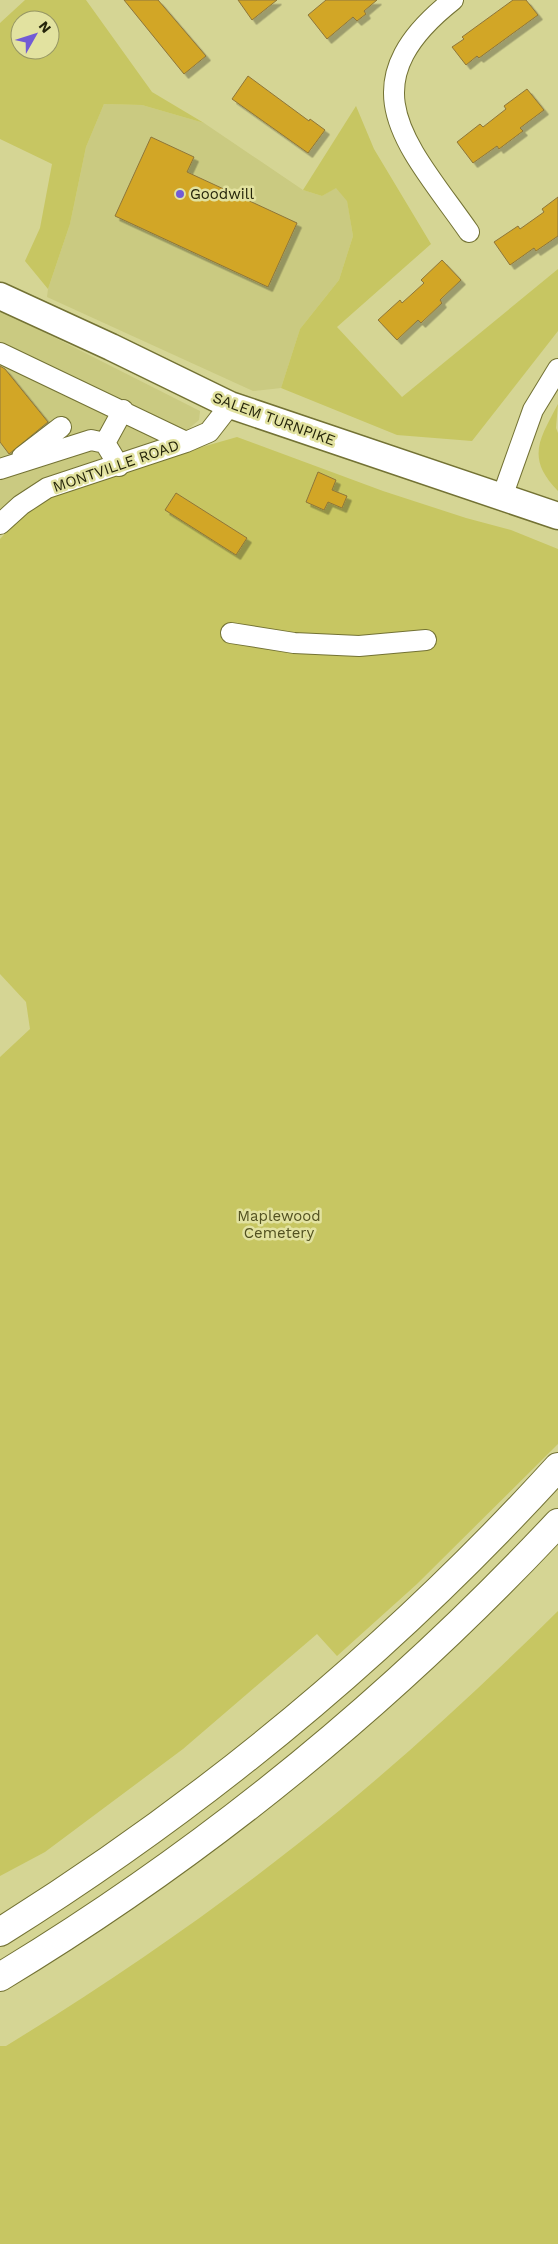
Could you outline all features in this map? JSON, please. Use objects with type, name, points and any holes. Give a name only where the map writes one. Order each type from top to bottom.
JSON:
[{"type":"highway","points":[[0,1932],[158,1826],[293,1720],[357,1665],[437,1591],[558,1467]]},
{"type":"highway","points":[[0,1977],[143,1883],[272,1786],[351,1721],[425,1654],[501,1582],[558,1523]]},
{"type":"main road","name":"SALEM TURNPIKE","points":[[0,296],[111,347],[230,406],[558,516]]},
{"type":"street","points":[[453,0],[424,25],[407,47],[397,70],[393,90],[398,121],[409,146],[469,232]]},
{"type":"street","points":[[0,353],[123,410],[186,442]]},
{"type":"street","points":[[502,497],[533,410],[558,369]]},
{"type":"street","name":"MONTVILLE ROAD","points":[[0,524],[21,505],[47,488],[118,466],[209,432],[230,406]]},
{"type":"street","points":[[10,465],[98,441],[123,410]]},
{"type":"street","points":[[10,465],[23,448],[49,430],[74,427],[98,441],[118,466]]},
{"type":"street","points":[[231,633],[294,643],[359,646],[426,640]]},
{"type":"shaded area","points":[[104,104],[142,105],[204,123],[303,190],[322,196],[336,187],[347,200],[353,236],[339,280],[300,329],[281,388],[253,391],[47,297],[70,224],[86,147]]},
{"type":"shaded area","points":[[0,310],[200,411],[199,420],[186,431],[0,512]]},
{"type":"green space","points":[[25,0],[86,0],[152,92],[204,123],[142,105],[104,104],[86,147],[70,224],[48,289],[25,261],[40,228],[52,164],[0,139],[0,23],[10,14],[10,60],[60,60],[60,10],[14,10]]},
{"type":"green space","points":[[356,106],[374,149],[431,244],[337,327],[402,397],[558,269],[558,331],[472,441],[397,435],[281,388],[300,329],[339,280],[353,236],[347,201],[336,188],[322,196],[303,190]]},
{"type":"green space","points":[[558,404],[556,428],[558,433],[558,491],[542,469],[539,449],[545,428]]},
{"type":"green space","name":"Maplewood Cemetery","points":[[237,437],[383,491],[466,518],[511,530],[558,549],[558,1444],[417,1584],[337,1656],[317,1634],[183,1749],[45,1852],[0,1876],[0,1057],[30,1029],[26,1002],[0,974],[0,539],[21,516],[66,489],[146,463]]},
{"type":"green space","points":[[558,1611],[558,2244],[0,2244],[0,2046],[6,2046],[135,1963],[219,1904],[300,1842],[424,1738]]},
{"type":"building","points":[[124,0],[158,0],[206,56],[184,74]]},
{"type":"building","points":[[238,0],[277,0],[252,20]]},
{"type":"building","points":[[326,0],[377,0],[364,11],[366,14],[357,21],[353,17],[327,39],[308,15]]},
{"type":"building","points":[[513,0],[526,0],[538,15],[479,58],[477,56],[466,65],[452,47],[464,39],[462,37]]},
{"type":"building","points":[[248,76],[309,121],[310,119],[325,130],[308,153],[232,99]]},
{"type":"building","points":[[527,89],[544,110],[520,128],[523,131],[499,149],[497,146],[473,163],[457,142],[480,124],[483,127],[506,109],[504,106]]},
{"type":"building","name":"Goodwill","points":[[151,137],[194,157],[187,172],[297,223],[268,287],[115,216]]},
{"type":"building","points":[[558,197],[558,236],[536,251],[534,248],[510,265],[494,242],[518,226],[520,229],[544,212],[542,209]]},
{"type":"building","points":[[442,260],[461,280],[440,300],[442,303],[421,323],[418,320],[397,340],[378,320],[400,300],[402,303],[424,283],[421,280]]},
{"type":"building","points":[[0,366],[5,369],[48,422],[9,454],[0,442]]},
{"type":"building","points":[[318,472],[336,480],[332,490],[347,496],[342,508],[328,502],[324,510],[306,502]]},
{"type":"building","points":[[176,493],[247,538],[236,555],[165,510]]},
{"type":"place","name":"Goodwill","points":[[180,194]]}]
